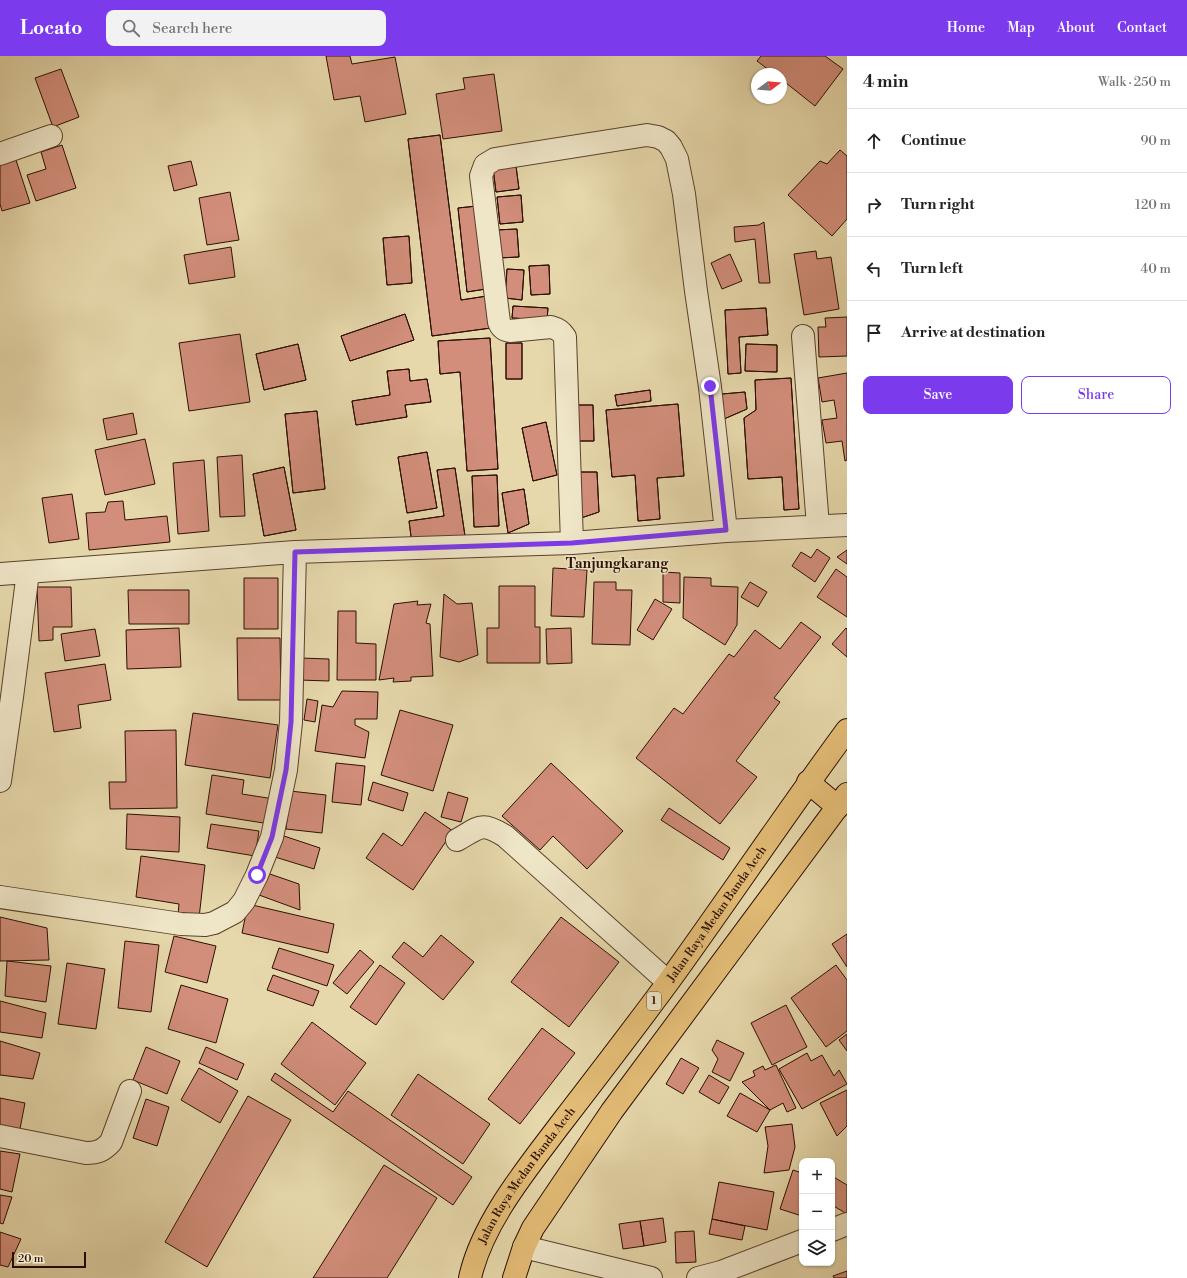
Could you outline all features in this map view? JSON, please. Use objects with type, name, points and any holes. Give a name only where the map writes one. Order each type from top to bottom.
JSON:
[{"type":"highway","name":"Jalan Raya Medan Banda Aceh","points":[[467,1274],[490,1227],[516,1184],[668,982],[808,782],[847,730]]},
{"type":"highway","points":[[514,1278],[524,1247],[533,1228],[612,1111],[842,800],[808,782]]},
{"type":"street","points":[[572,543],[565,337],[558,328],[551,327],[507,331],[501,326],[499,322],[481,176],[485,165],[495,160],[647,135],[658,136],[666,141],[677,159],[680,173],[710,386],[726,530]]},
{"type":"street","points":[[0,154],[51,136]]},
{"type":"street","points":[[803,336],[818,526]]},
{"type":"street","points":[[0,574],[295,552],[572,543],[726,530],[847,525]]},
{"type":"street","points":[[0,897],[181,924],[205,925],[214,923],[235,912],[244,901],[257,875],[272,837],[286,770],[291,722],[295,552]]},
{"type":"street","points":[[0,781],[28,572]]},
{"type":"street","points":[[457,840],[478,828],[483,827],[488,827],[505,836],[668,982]]},
{"type":"street","points":[[0,1136],[86,1153],[100,1152],[111,1142],[130,1091]]},
{"type":"street","points":[[835,1229],[847,1224]]},
{"type":"street","points":[[698,1278],[721,1272],[799,1242]]},
{"type":"street","points":[[524,1247],[651,1278]]},
{"type":"building","points":[[326,56],[350,56],[352,64],[395,57],[406,114],[365,122],[360,96],[334,100]]},
{"type":"building","points":[[761,56],[825,56],[843,69],[815,106],[787,84],[787,68],[766,68],[757,61]]},
{"type":"building","points":[[61,69],[79,117],[53,127],[35,78]]},
{"type":"building","points":[[494,74],[502,131],[443,139],[436,94],[465,89],[463,78]]},
{"type":"building","points":[[440,135],[461,300],[487,296],[491,328],[432,336],[408,139]]},
{"type":"building","points":[[440,135],[461,300],[487,296],[491,328],[432,336],[408,139]]},
{"type":"building","points":[[62,145],[76,188],[36,201],[27,175],[46,169],[41,152]]},
{"type":"building","points":[[840,150],[847,156],[847,219],[832,236],[788,195],[820,161],[827,164]]},
{"type":"building","points":[[16,160],[30,203],[2,211],[0,204],[0,165]]},
{"type":"building","points":[[191,161],[197,185],[174,191],[168,166]]},
{"type":"building","points":[[516,166],[519,189],[496,192],[493,168]]},
{"type":"building","points":[[516,166],[519,189],[496,192],[493,168]]},
{"type":"building","points":[[230,192],[239,240],[207,245],[199,198]]},
{"type":"building","points":[[521,195],[523,222],[500,224],[497,197]]},
{"type":"building","points":[[521,195],[523,222],[500,224],[497,197]]},
{"type":"building","points":[[477,206],[486,289],[467,292],[458,208]]},
{"type":"building","points":[[477,206],[486,289],[467,292],[458,208]]},
{"type":"building","points":[[764,222],[770,283],[759,283],[755,239],[735,242],[734,227],[759,225]]},
{"type":"building","points":[[517,229],[519,257],[498,258],[496,230]]},
{"type":"building","points":[[517,229],[519,257],[498,258],[496,230]]},
{"type":"building","points":[[409,236],[412,283],[387,285],[383,238]]},
{"type":"building","points":[[409,236],[412,283],[387,285],[383,238]]},
{"type":"building","points":[[231,247],[235,277],[189,284],[184,255]]},
{"type":"building","points":[[816,251],[817,259],[831,257],[839,309],[804,315],[794,254]]},
{"type":"building","points":[[730,254],[742,281],[722,289],[711,263]]},
{"type":"building","points":[[549,265],[550,294],[531,295],[529,266]]},
{"type":"building","points":[[549,265],[550,294],[531,295],[529,266]]},
{"type":"building","points":[[507,269],[524,270],[522,300],[505,298]]},
{"type":"building","points":[[507,269],[524,270],[522,300],[505,298]]},
{"type":"building","points":[[513,306],[548,308],[547,320],[512,318]]},
{"type":"building","points":[[513,306],[548,308],[547,320],[512,318]]},
{"type":"building","points":[[766,308],[768,335],[739,337],[741,373],[728,374],[725,310]]},
{"type":"building","points":[[766,308],[768,335],[739,337],[741,373],[728,374],[725,310]]},
{"type":"building","points":[[405,314],[414,340],[350,361],[341,336]]},
{"type":"building","points":[[405,314],[414,340],[350,361],[341,336]]},
{"type":"building","points":[[847,317],[847,356],[819,357],[818,327],[826,327],[825,318]]},
{"type":"building","points":[[240,334],[250,402],[189,411],[179,343]]},
{"type":"building","points":[[490,338],[498,469],[467,471],[460,372],[440,374],[438,341]]},
{"type":"building","points":[[490,338],[498,469],[467,471],[460,372],[440,374],[438,341]]},
{"type":"building","points":[[506,343],[522,343],[522,379],[506,379]]},
{"type":"building","points":[[506,343],[522,343],[522,379],[506,379]]},
{"type":"building","points":[[298,344],[306,380],[264,390],[256,354]]},
{"type":"building","points":[[298,344],[306,380],[264,390],[256,354]]},
{"type":"building","points":[[746,344],[777,345],[777,372],[745,371]]},
{"type":"building","points":[[746,344],[777,345],[777,372],[745,371]]},
{"type":"building","points":[[409,369],[410,381],[427,379],[431,402],[405,405],[407,417],[356,425],[352,401],[390,395],[387,371]]},
{"type":"building","points":[[409,369],[410,381],[427,379],[431,402],[405,405],[407,417],[356,425],[352,401],[390,395],[387,371]]},
{"type":"building","points":[[847,373],[847,460],[845,461],[842,441],[826,443],[822,420],[837,418],[834,400],[822,402],[818,378]]},
{"type":"building","points":[[791,378],[799,509],[784,510],[782,477],[748,479],[744,418],[756,410],[755,380]]},
{"type":"building","points":[[791,378],[799,509],[784,510],[782,477],[748,479],[744,418],[756,410],[755,380]]},
{"type":"building","points":[[650,390],[651,401],[617,406],[615,395]]},
{"type":"building","points":[[650,390],[651,401],[617,406],[615,395]]},
{"type":"building","points":[[745,392],[747,409],[724,419],[722,394]]},
{"type":"building","points":[[745,392],[747,409],[724,419],[722,394]]},
{"type":"building","points":[[678,404],[684,476],[657,478],[660,519],[638,521],[635,475],[612,477],[606,410]]},
{"type":"building","points":[[678,404],[684,476],[657,478],[660,519],[638,521],[635,475],[612,477],[606,410]]},
{"type":"building","points":[[575,405],[593,405],[594,441],[576,441]]},
{"type":"building","points":[[575,405],[593,405],[594,441],[576,441]]},
{"type":"building","points":[[317,411],[325,489],[293,493],[285,414]]},
{"type":"building","points":[[317,411],[325,489],[293,493],[285,414]]},
{"type":"building","points":[[133,413],[137,434],[107,440],[103,419]]},
{"type":"building","points":[[546,422],[557,475],[533,481],[522,428]]},
{"type":"building","points":[[546,422],[557,475],[533,481],[522,428]]},
{"type":"building","points":[[145,439],[155,484],[105,495],[95,450]]},
{"type":"building","points":[[427,452],[437,508],[407,513],[398,457]]},
{"type":"building","points":[[427,452],[437,508],[407,513],[398,457]]},
{"type":"building","points":[[242,455],[245,516],[220,517],[217,457]]},
{"type":"building","points":[[204,460],[209,531],[178,534],[173,463]]},
{"type":"building","points":[[284,467],[296,530],[264,536],[253,474]]},
{"type":"building","points":[[284,467],[296,530],[264,536],[253,474]]},
{"type":"building","points":[[455,468],[465,536],[412,544],[409,521],[444,516],[437,470]]},
{"type":"building","points":[[455,468],[465,536],[412,544],[409,521],[444,516],[437,470]]},
{"type":"building","points":[[577,472],[597,472],[599,512],[581,518]]},
{"type":"building","points":[[577,472],[597,472],[599,512],[581,518]]},
{"type":"building","points":[[497,475],[499,526],[474,527],[472,476]]},
{"type":"building","points":[[497,475],[499,526],[474,527],[472,476]]},
{"type":"building","points":[[524,489],[529,524],[508,533],[502,493]]},
{"type":"building","points":[[524,489],[529,524],[508,533],[502,493]]},
{"type":"building","points":[[72,494],[79,539],[49,543],[42,498]]},
{"type":"building","points":[[123,501],[125,520],[167,516],[170,542],[89,550],[86,513],[105,512],[108,502]]},
{"type":"building","points":[[817,549],[830,558],[815,582],[792,566],[801,552],[811,558]]},
{"type":"building","points":[[847,550],[847,564],[837,557]]},
{"type":"building","points":[[553,568],[587,570],[584,617],[551,616]]},
{"type":"building","points":[[836,569],[847,577],[847,617],[817,597]]},
{"type":"building","points":[[663,572],[680,573],[680,603],[663,602]]},
{"type":"building","points":[[684,577],[711,578],[711,586],[738,587],[737,625],[725,645],[683,618]]},
{"type":"building","points":[[244,578],[278,578],[278,629],[244,629]]},
{"type":"building","points":[[594,582],[616,582],[616,590],[632,590],[630,645],[592,644]]},
{"type":"building","points":[[750,582],[767,592],[758,607],[741,597]]},
{"type":"building","points":[[499,586],[535,586],[535,627],[540,627],[540,663],[487,663],[487,628],[499,628]]},
{"type":"building","points":[[37,587],[71,587],[72,627],[53,627],[53,640],[39,641]]},
{"type":"building","points":[[128,590],[189,590],[189,624],[129,624]]},
{"type":"building","points":[[444,594],[457,604],[472,603],[478,655],[459,662],[440,657]]},
{"type":"building","points":[[655,599],[672,609],[653,640],[637,630]]},
{"type":"building","points":[[418,601],[417,605],[431,604],[426,623],[430,624],[433,676],[411,677],[411,681],[393,682],[394,678],[379,680],[394,604]]},
{"type":"building","points":[[338,611],[356,611],[356,643],[376,644],[376,680],[337,680]]},
{"type":"building","points":[[801,622],[821,637],[774,698],[780,702],[736,761],[757,777],[720,824],[636,758],[674,708],[683,714],[729,654],[734,657],[755,630],[780,649]]},
{"type":"building","points":[[179,628],[181,667],[127,669],[126,630]]},
{"type":"building","points":[[571,628],[572,663],[547,664],[546,629]]},
{"type":"building","points":[[846,628],[847,629],[847,657],[832,644]]},
{"type":"building","points":[[95,629],[100,656],[65,661],[61,634]]},
{"type":"building","points":[[237,638],[280,638],[281,700],[238,700]]},
{"type":"building","points":[[300,658],[329,659],[329,681],[299,680]]},
{"type":"building","points":[[105,664],[111,700],[78,705],[81,728],[54,732],[45,673]]},
{"type":"building","points":[[342,691],[378,692],[377,719],[355,719],[355,725],[369,732],[365,758],[315,751],[322,705],[333,707]]},
{"type":"building","points":[[307,699],[318,701],[315,722],[304,720]]},
{"type":"building","points":[[400,710],[453,725],[433,791],[381,775]]},
{"type":"building","points":[[193,713],[278,725],[270,778],[185,765]]},
{"type":"building","points":[[176,730],[177,808],[110,809],[109,782],[126,782],[125,731]]},
{"type":"building","points":[[336,763],[365,766],[361,805],[332,802]]},
{"type":"building","points":[[551,763],[623,831],[587,869],[553,836],[540,850],[502,816]]},
{"type":"building","points":[[212,775],[244,780],[242,794],[274,799],[270,824],[206,814]]},
{"type":"building","points":[[373,782],[408,793],[403,811],[368,800]]},
{"type":"building","points":[[290,791],[326,795],[322,833],[286,829]]},
{"type":"building","points":[[448,792],[468,798],[461,822],[441,817]]},
{"type":"building","points":[[669,808],[730,848],[723,860],[661,820]]},
{"type":"building","points":[[425,812],[453,831],[413,890],[366,858],[383,833],[402,846]]},
{"type":"building","points":[[127,814],[180,817],[179,852],[126,849]]},
{"type":"building","points":[[211,824],[259,831],[255,856],[207,848]]},
{"type":"building","points":[[281,835],[320,848],[314,869],[275,857]]},
{"type":"building","points":[[141,856],[205,865],[199,918],[178,915],[179,904],[136,897]]},
{"type":"building","points":[[267,873],[299,884],[300,910],[259,895]]},
{"type":"building","points":[[248,904],[334,924],[328,953],[242,933]]},
{"type":"building","points":[[0,917],[47,928],[49,960],[0,961]]},
{"type":"building","points":[[561,917],[619,962],[569,1027],[511,982]]},
{"type":"building","points":[[847,934],[847,967],[832,944]]},
{"type":"building","points":[[441,935],[474,962],[443,1000],[392,957],[404,942],[423,957]]},
{"type":"building","points":[[174,936],[216,946],[207,983],[165,972]]},
{"type":"building","points":[[125,941],[159,945],[151,1012],[118,1008]]},
{"type":"building","points":[[279,948],[334,965],[327,986],[272,968]]},
{"type":"building","points":[[360,950],[374,962],[347,994],[333,983]]},
{"type":"building","points":[[7,961],[51,966],[46,1002],[5,996]]},
{"type":"building","points":[[67,963],[105,969],[96,1029],[58,1024]]},
{"type":"building","points":[[380,965],[405,983],[376,1025],[350,1007]]},
{"type":"building","points":[[836,965],[847,980],[847,1031],[826,1047],[791,998]]},
{"type":"building","points":[[273,975],[319,991],[313,1006],[267,990]]},
{"type":"building","points":[[181,985],[228,999],[216,1043],[168,1029]]},
{"type":"building","points":[[0,1001],[46,1013],[42,1038],[0,1032]]},
{"type":"building","points":[[786,1005],[807,1047],[772,1065],[751,1023]]},
{"type":"building","points":[[312,1022],[366,1063],[335,1105],[281,1064]]},
{"type":"building","points":[[542,1028],[575,1053],[520,1124],[488,1099]]},
{"type":"building","points":[[847,1034],[847,1051],[839,1040]]},
{"type":"building","points":[[717,1040],[744,1053],[730,1081],[712,1072],[718,1059],[712,1050]]},
{"type":"building","points":[[0,1041],[40,1053],[33,1079],[0,1075]]},
{"type":"building","points":[[146,1047],[180,1061],[167,1094],[133,1080]]},
{"type":"building","points":[[206,1047],[244,1064],[237,1080],[199,1063]]},
{"type":"building","points":[[807,1053],[811,1061],[822,1055],[834,1076],[839,1070],[847,1084],[802,1109],[779,1069]]},
{"type":"building","points":[[681,1058],[699,1068],[683,1094],[666,1084]]},
{"type":"building","points":[[776,1065],[796,1108],[787,1112],[783,1103],[770,1110],[742,1082],[755,1076],[753,1071],[763,1066],[765,1070]]},
{"type":"building","points":[[199,1068],[238,1091],[220,1123],[181,1100]]},
{"type":"building","points":[[275,1073],[333,1112],[348,1091],[472,1177],[453,1205],[271,1080]]},
{"type":"building","points":[[418,1074],[490,1124],[463,1164],[391,1115]]},
{"type":"building","points":[[709,1075],[729,1087],[719,1104],[699,1092]]},
{"type":"building","points":[[847,1090],[847,1126],[837,1136],[820,1103]]},
{"type":"building","points":[[740,1093],[770,1110],[757,1132],[727,1116]]},
{"type":"building","points":[[248,1096],[291,1120],[207,1267],[165,1242]]},
{"type":"building","points":[[0,1098],[25,1103],[19,1134],[0,1129]]},
{"type":"building","points":[[146,1099],[169,1107],[157,1146],[133,1138]]},
{"type":"building","points":[[792,1124],[795,1147],[789,1170],[764,1173],[768,1146],[765,1127]]},
{"type":"building","points":[[0,1151],[20,1154],[12,1192],[0,1189]]},
{"type":"building","points":[[384,1165],[437,1198],[387,1278],[313,1278]]},
{"type":"building","points":[[793,1170],[799,1172],[799,1215],[780,1209]]},
{"type":"building","points":[[835,1178],[847,1185],[847,1214],[835,1207]]},
{"type":"building","points":[[719,1182],[774,1192],[767,1230],[712,1219]]},
{"type":"building","points":[[0,1195],[12,1197],[3,1224],[0,1223]]},
{"type":"building","points":[[663,1218],[666,1242],[644,1246],[640,1221]]},
{"type":"building","points":[[712,1219],[745,1226],[742,1240],[709,1234]]},
{"type":"building","points":[[640,1221],[644,1246],[623,1249],[619,1224]]},
{"type":"building","points":[[694,1231],[696,1262],[676,1263],[675,1232]]},
{"type":"building","points":[[0,1232],[21,1239],[8,1267],[0,1265]]},
{"type":"building","points":[[847,1271],[847,1278],[834,1278],[833,1276]]},
{"type":"district","name":"Tanjungkarang","points":[[617,564]]},
{"type":"route","points":[[257,875],[272,837],[286,770],[291,722],[295,552],[572,543],[726,530],[710,386]]}]
